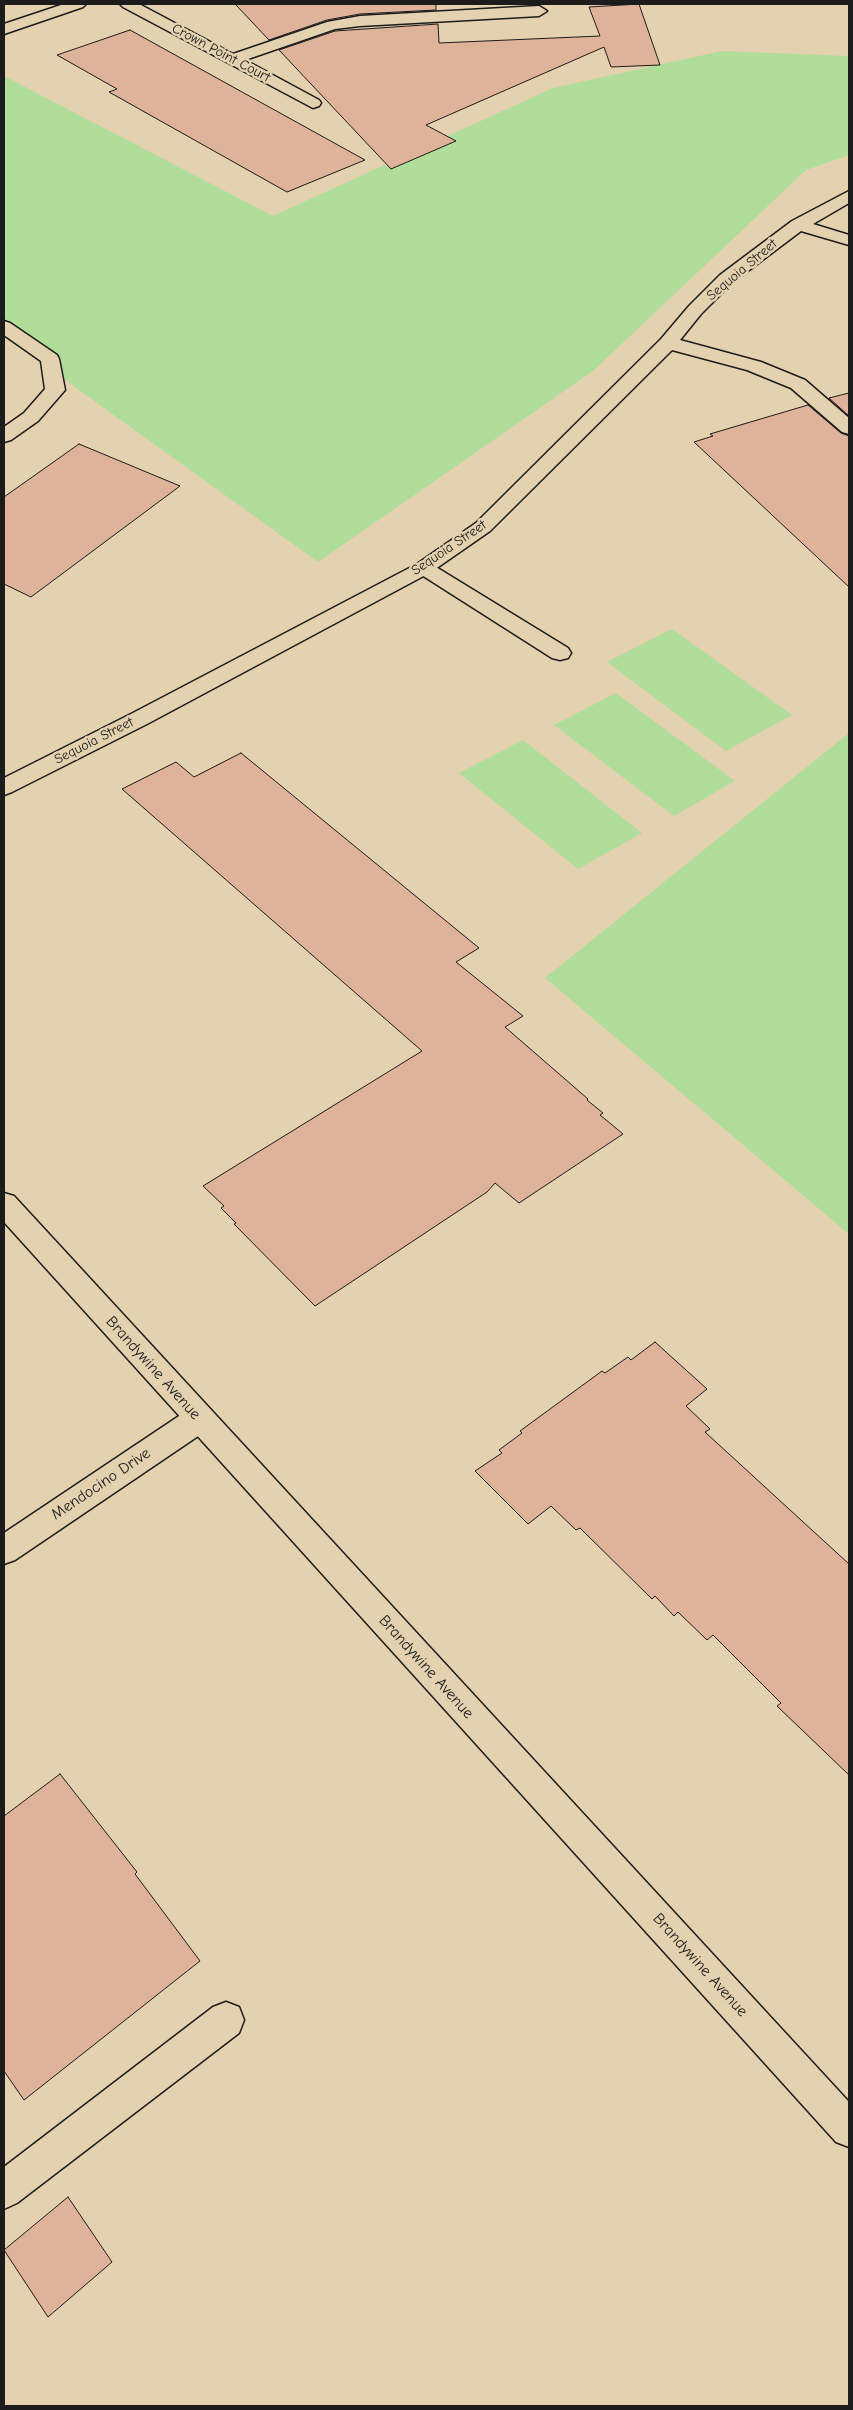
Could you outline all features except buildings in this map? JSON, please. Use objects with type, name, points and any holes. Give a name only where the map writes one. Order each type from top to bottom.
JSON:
[{"type":"street","points":[[4,30],[78,4]]},
{"type":"street","name":"Crown Point Court","points":[[128,4],[234,59],[313,103]]},
{"type":"street","points":[[234,59],[332,25],[360,21],[539,12]]},
{"type":"street","name":"Sequoia Street","points":[[4,787],[424,568],[483,527],[668,343],[695,310],[726,279],[798,225],[849,196]]},
{"type":"street","points":[[798,225],[849,240]]},
{"type":"street","points":[[4,327],[50,359],[55,390],[31,417],[4,436]]},
{"type":"street","points":[[668,343],[754,366],[798,384],[849,428]]},
{"type":"street","points":[[424,568],[560,653]]},
{"type":"street","name":"Brandywine Avenue","points":[[4,1204],[849,2129]]},
{"type":"street","name":"Mendocino Drive","points":[[4,1550],[199,1419]]},
{"type":"street","points":[[4,2190],[226,2020]]},
{"type":"green space","points":[[722,51],[849,56],[849,155],[806,170],[593,371],[318,562],[4,336],[4,76],[273,216],[553,88]]},
{"type":"green space","points":[[672,629],[792,715],[726,751],[607,662]]},
{"type":"green space","points":[[616,693],[735,781],[674,816],[554,725]]},
{"type":"green space","points":[[849,733],[849,1234],[545,978]]},
{"type":"green space","points":[[523,740],[642,833],[578,869],[459,773]]}]
